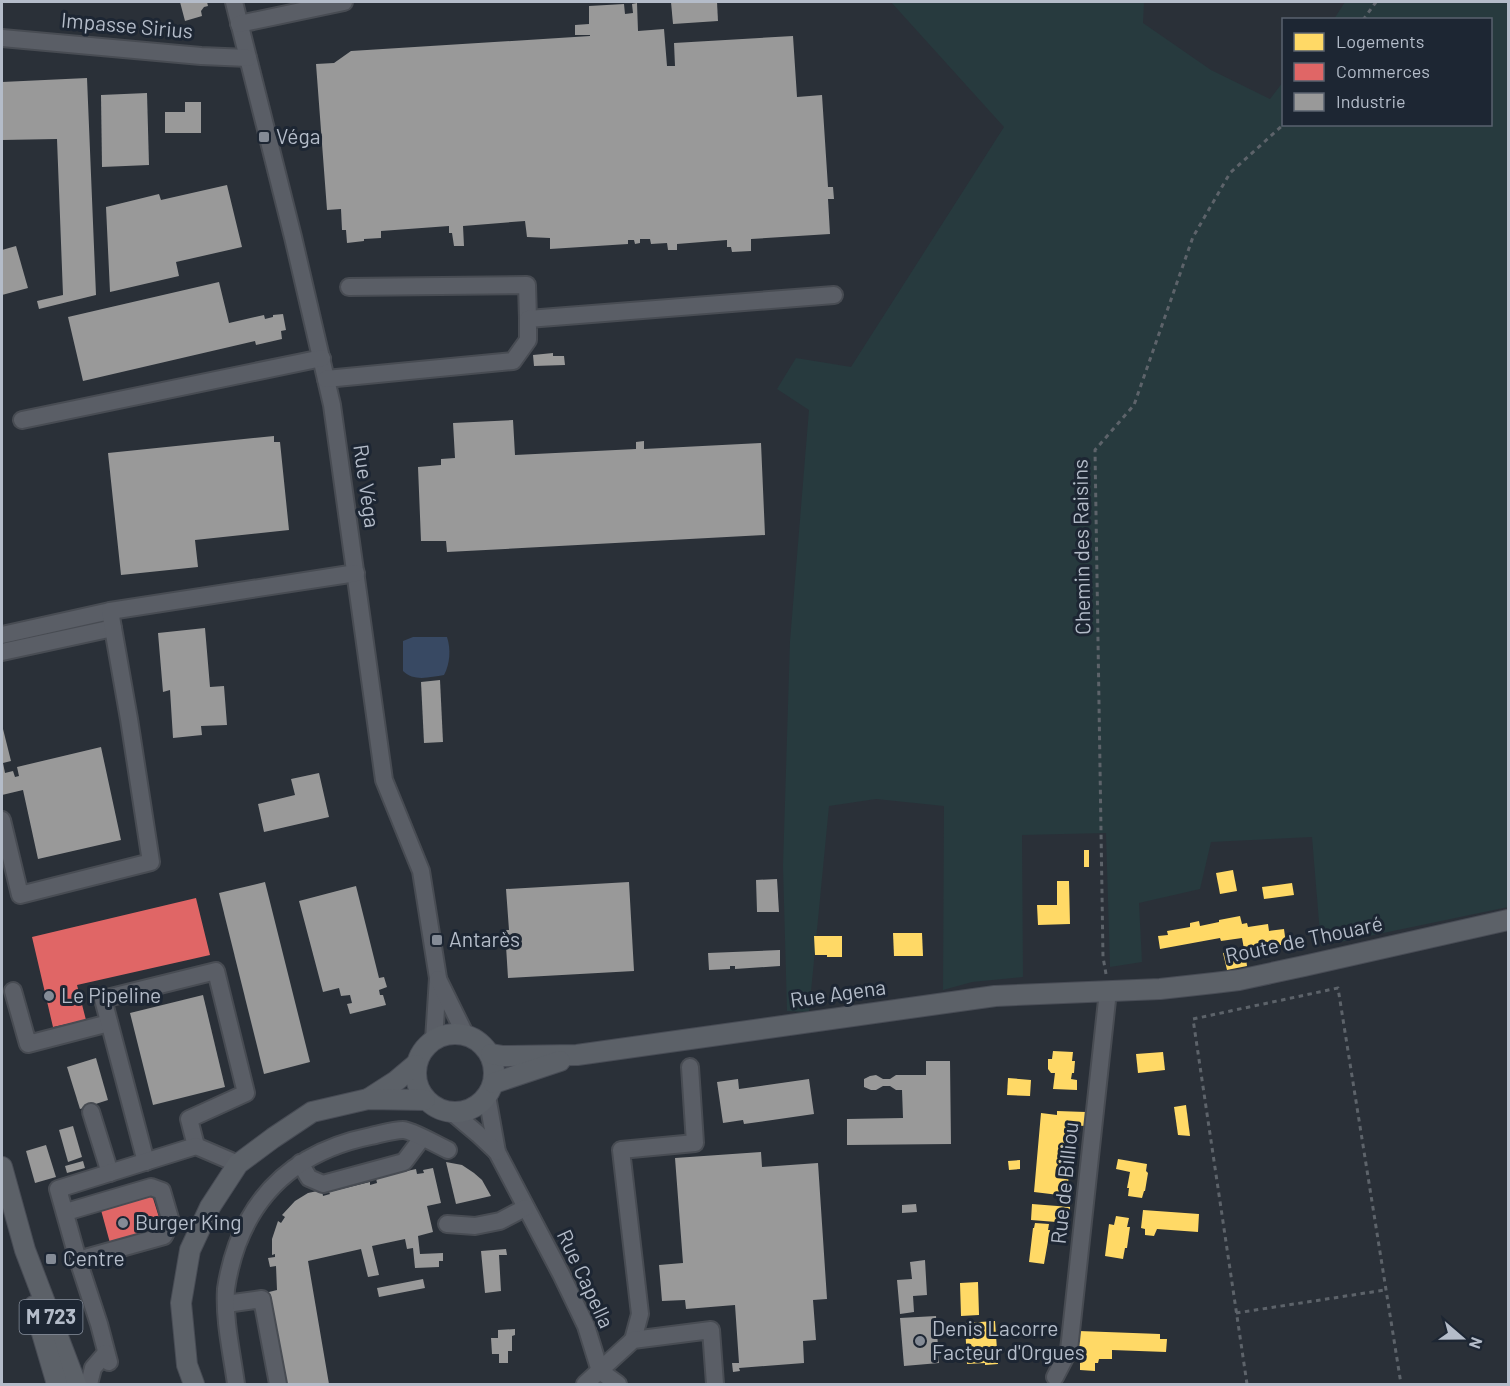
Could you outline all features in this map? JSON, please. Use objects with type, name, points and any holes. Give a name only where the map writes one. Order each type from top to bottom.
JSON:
[{"type":"main road","name":"Route de Thouaré","points":[[1108,991],[1160,989],[1239,980],[1509,920]]},
{"type":"main road","name":"Rue Agena","points":[[491,1054],[503,1056],[577,1055],[995,996],[1108,991]]},
{"type":"main road","points":[[368,1099],[416,1065],[425,1048],[434,1040],[446,1035],[466,1036],[483,1044],[491,1054],[495,1069],[491,1089],[479,1105],[467,1111],[453,1113],[433,1106],[425,1100],[416,1083],[416,1065]]},
{"type":"main road","name":"Rue Agena","points":[[491,1089],[577,1055]]},
{"type":"main road","points":[[194,1384],[187,1365],[181,1303],[190,1250],[210,1207],[238,1164],[312,1112],[368,1099],[425,1100]]},
{"type":"main road","name":"M 723","points":[[2,1167],[25,1250],[76,1384]]},
{"type":"main road","name":"M 723","points":[[25,1250],[31,1294],[57,1384]]},
{"type":"street","name":"Rue Véga","points":[[234,2],[293,237],[332,405],[384,780],[422,872],[438,978],[434,1040]]},
{"type":"street","points":[[239,24],[344,2]]},
{"type":"street","name":"Impasse Sirius","points":[[2,38],[201,56],[248,58]]},
{"type":"street","points":[[326,379],[513,361],[528,340],[527,285],[349,287]]},
{"type":"street","points":[[528,319],[834,295]]},
{"type":"street","points":[[22,420],[322,358]]},
{"type":"street","points":[[2,635],[112,620],[356,573]]},
{"type":"street","points":[[2,652],[112,620]]},
{"type":"street","points":[[2,820],[20,895],[151,862],[112,620]]},
{"type":"street","points":[[146,1161],[103,999],[216,971],[246,1093],[189,1119],[196,1146]]},
{"type":"street","name":"Rue Véga","points":[[438,978],[466,1036]]},
{"type":"street","points":[[13,991],[28,1044],[110,1023]]},
{"type":"street","name":"Rue de Billiou","points":[[1055,1377],[1069,1350],[1108,991]]},
{"type":"street","points":[[585,1384],[633,1340],[640,1314],[621,1149],[695,1143],[690,1067]]},
{"type":"street","name":"Rue Capella","points":[[491,1089],[497,1152]]},
{"type":"street","points":[[91,1112],[110,1173]]},
{"type":"street","name":"Rue Capella","points":[[453,1113],[497,1152],[586,1326],[600,1371]]},
{"type":"street","points":[[236,1384],[227,1320],[226,1289],[233,1256],[244,1227],[271,1187],[300,1163],[349,1141],[405,1130],[448,1150]]},
{"type":"street","points":[[300,1163],[309,1178],[323,1184],[404,1162],[422,1138]]},
{"type":"street","points":[[89,1384],[93,1368],[108,1358],[58,1188],[196,1146],[238,1164]]},
{"type":"street","points":[[66,1212],[151,1187],[162,1191],[171,1222],[164,1236],[78,1260]]},
{"type":"street","points":[[447,1224],[475,1226],[492,1223],[525,1208]]},
{"type":"street","points":[[226,1304],[262,1299],[278,1384]]},
{"type":"street","points":[[633,1340],[711,1330],[715,1384]]},
{"type":"street","points":[[600,1371],[618,1384]]},
{"type":"path","points":[[1364,18],[1376,2]]},
{"type":"path","name":"Chemin des Raisins","points":[[1108,991],[1103,946],[1095,450],[1134,405],[1193,237],[1230,173],[1282,126]]},
{"type":"path","points":[[1247,1384],[1193,1019],[1338,988],[1401,1384]]},
{"type":"path","points":[[1236,1313],[1385,1290]]},
{"type":"green space","points":[[891,2],[1144,2],[1143,23],[1211,70],[1270,99],[1282,83],[1282,126],[1492,126],[1492,18],[1335,18],[1345,2],[1508,2],[1508,907],[1321,946],[1312,837],[1211,842],[1200,889],[1139,903],[1142,962],[1110,967],[1106,833],[1022,835],[1023,977],[972,982],[943,990],[944,806],[876,799],[829,806],[809,1012],[787,1011],[783,866],[790,641],[809,410],[777,389],[796,358],[851,367],[1004,127]]},
{"type":"water","points":[[413,637],[447,637],[449,656],[444,675],[417,678],[403,671],[403,641]]},
{"type":"building: Logements","points":[[1084,850],[1089,850],[1089,867],[1084,867]]},
{"type":"building: Logements","points":[[1233,870],[1237,891],[1220,894],[1216,873]]},
{"type":"building: Logements","points":[[1057,881],[1069,881],[1070,924],[1038,925],[1037,905],[1057,905]]},
{"type":"building: Logements","points":[[1292,883],[1294,895],[1264,899],[1262,887]]},
{"type":"building: Logements","points":[[1240,916],[1242,924],[1247,923],[1248,927],[1268,924],[1269,931],[1284,929],[1286,944],[1245,951],[1247,966],[1227,970],[1223,953],[1244,949],[1242,938],[1221,941],[1220,938],[1160,949],[1158,936],[1168,935],[1167,931],[1190,927],[1190,923],[1199,921],[1200,926]]},
{"type":"building: Logements","points":[[893,933],[922,933],[923,956],[894,956]]},
{"type":"building: Logements","points":[[814,936],[842,936],[842,957],[815,955]]},
{"type":"building: Logements","points":[[1053,1051],[1073,1052],[1072,1061],[1075,1061],[1071,1079],[1077,1080],[1077,1090],[1053,1089],[1055,1073],[1051,1073],[1048,1069],[1048,1059],[1052,1059]]},
{"type":"building: Logements","points":[[1163,1052],[1165,1070],[1138,1073],[1136,1054]]},
{"type":"building: Logements","points":[[1008,1078],[1031,1080],[1030,1096],[1007,1095]]},
{"type":"building: Logements","points":[[1186,1105],[1190,1136],[1178,1135],[1174,1107]]},
{"type":"building: Logements","points":[[1057,1111],[1086,1112],[1085,1126],[1070,1125],[1068,1168],[1073,1169],[1073,1172],[1069,1172],[1067,1196],[1034,1192],[1041,1113],[1057,1115]]},
{"type":"building: Logements","points":[[1118,1159],[1147,1164],[1148,1173],[1142,1198],[1128,1196],[1130,1172],[1116,1169]]},
{"type":"building: Logements","points":[[1020,1160],[1020,1169],[1009,1170],[1008,1161]]},
{"type":"building: Logements","points":[[1032,1204],[1070,1207],[1069,1223],[1031,1220]]},
{"type":"building: Logements","points":[[1143,1210],[1199,1214],[1198,1232],[1157,1229],[1154,1236],[1145,1235],[1145,1229],[1141,1228]]},
{"type":"building: Logements","points":[[1116,1216],[1129,1218],[1127,1248],[1125,1248],[1123,1259],[1105,1256],[1109,1224],[1114,1225]]},
{"type":"building: Logements","points":[[1035,1223],[1049,1224],[1044,1264],[1029,1262]]},
{"type":"building: Logements","points":[[978,1282],[979,1315],[961,1316],[960,1283]]},
{"type":"building: Logements","points":[[995,1321],[998,1364],[967,1364],[965,1323]]},
{"type":"building: Logements","points":[[1079,1331],[1160,1334],[1160,1339],[1167,1339],[1166,1352],[1112,1350],[1112,1359],[1099,1359],[1098,1363],[1095,1363],[1095,1371],[1080,1370]]},
{"type":"building: Commerces","points":[[196,898],[210,955],[77,985],[86,1020],[53,1027],[32,937]]},
{"type":"building: Commerces","points":[[152,1195],[162,1227],[110,1243],[101,1210]]},
{"type":"building: Industrie","points":[[180,2],[207,2],[208,6],[201,11],[202,16],[185,21]]},
{"type":"building: Industrie","points":[[671,2],[717,2],[718,21],[673,24]]},
{"type":"building: Industrie","points":[[637,3],[638,31],[664,29],[667,66],[675,66],[674,43],[793,36],[797,97],[822,95],[828,187],[833,187],[834,199],[828,199],[830,234],[751,239],[751,251],[732,252],[731,247],[727,247],[727,240],[677,244],[677,250],[668,250],[667,243],[651,244],[650,239],[640,239],[640,243],[635,244],[634,240],[628,240],[628,244],[550,249],[550,238],[527,237],[525,221],[463,226],[464,246],[454,246],[449,226],[381,231],[381,238],[347,243],[346,230],[342,230],[341,209],[327,210],[316,64],[334,63],[351,51],[590,36],[575,35],[575,25],[589,24],[589,6],[624,4],[625,14],[633,13],[632,4]]},
{"type":"building: Industrie","points":[[87,78],[96,295],[39,309],[37,301],[63,295],[57,139],[2,140],[2,82]]},
{"type":"building: Industrie","points":[[147,93],[149,165],[102,167],[101,95]]},
{"type":"building: Industrie","points":[[185,102],[201,102],[201,133],[165,133],[165,112],[185,112]]},
{"type":"building: Industrie","points":[[227,185],[242,247],[176,262],[179,276],[110,292],[106,207],[159,194],[161,200]]},
{"type":"building: Industrie","points":[[16,246],[28,288],[2,295],[2,250]]},
{"type":"building: Industrie","points":[[219,282],[229,323],[264,315],[265,319],[283,314],[286,330],[281,331],[282,339],[256,345],[255,341],[83,381],[68,317]]},
{"type":"building: Industrie","points":[[553,353],[553,356],[564,356],[565,365],[534,366],[533,355]]},
{"type":"building: Industrie","points":[[513,420],[515,455],[636,449],[636,442],[644,441],[644,449],[761,443],[765,535],[447,552],[446,541],[421,541],[418,467],[441,465],[441,459],[455,458],[453,423]]},
{"type":"building: Industrie","points":[[274,436],[274,442],[280,442],[289,530],[195,540],[198,567],[121,575],[108,453]]},
{"type":"building: Industrie","points":[[205,628],[210,687],[224,686],[227,725],[201,726],[202,735],[173,738],[170,690],[163,692],[158,633]]},
{"type":"building: Industrie","points":[[440,680],[443,742],[424,743],[421,682]]},
{"type":"building: Industrie","points":[[2,725],[11,761],[3,763],[5,773],[13,771],[15,777],[19,776],[17,767],[101,747],[121,840],[38,859],[23,790],[2,795]]},
{"type":"building: Industrie","points":[[319,773],[329,817],[264,832],[258,804],[295,795],[291,779]]},
{"type":"building: Industrie","points":[[777,879],[779,912],[757,912],[756,880]]},
{"type":"building: Industrie","points":[[265,882],[310,1062],[264,1074],[219,893]]},
{"type":"building: Industrie","points":[[629,882],[634,971],[508,978],[505,930],[509,930],[506,889]]},
{"type":"building: Industrie","points":[[356,886],[379,978],[384,977],[387,987],[379,990],[386,1005],[350,1014],[347,1004],[352,1003],[350,995],[341,996],[339,988],[323,992],[299,901]]},
{"type":"building: Industrie","points":[[780,950],[780,966],[735,969],[735,966],[730,966],[730,969],[709,970],[708,953]]},
{"type":"building: Industrie","points":[[203,995],[225,1087],[153,1105],[130,1013]]},
{"type":"building: Industrie","points":[[96,1058],[108,1100],[80,1109],[67,1067]]},
{"type":"building: Industrie","points":[[926,1061],[950,1061],[951,1144],[847,1145],[847,1119],[903,1118],[902,1090],[883,1086],[871,1090],[864,1087],[864,1079],[876,1075],[883,1079],[890,1079],[896,1075],[926,1075]]},
{"type":"building: Industrie","points":[[738,1079],[739,1089],[809,1079],[814,1114],[744,1124],[743,1120],[723,1123],[717,1082]]},
{"type":"building: Industrie","points":[[73,1126],[82,1157],[68,1162],[59,1130]]},
{"type":"building: Industrie","points":[[46,1145],[56,1177],[35,1183],[26,1151]]},
{"type":"building: Industrie","points":[[761,1152],[762,1167],[818,1163],[827,1299],[813,1300],[816,1340],[803,1341],[804,1363],[739,1368],[740,1371],[733,1372],[732,1363],[739,1363],[735,1305],[686,1309],[685,1300],[662,1301],[659,1265],[683,1263],[675,1158]]},
{"type":"building: Industrie","points":[[83,1161],[85,1168],[67,1173],[65,1166]]},
{"type":"building: Industrie","points":[[446,1162],[462,1165],[474,1173],[482,1180],[491,1196],[456,1204]]},
{"type":"building: Industrie","points":[[433,1168],[441,1203],[427,1206],[433,1232],[418,1236],[420,1254],[443,1253],[443,1261],[439,1261],[439,1267],[415,1268],[413,1248],[407,1249],[405,1239],[372,1246],[379,1275],[368,1277],[361,1249],[308,1261],[329,1384],[285,1384],[269,1292],[277,1290],[276,1266],[270,1267],[268,1258],[275,1257],[275,1254],[272,1255],[272,1239],[278,1221],[281,1223],[285,1217],[282,1215],[295,1201],[308,1193],[322,1190],[323,1196],[330,1194],[329,1192],[370,1182],[370,1185],[377,1183],[376,1178],[416,1169],[417,1174],[424,1173],[423,1170]]},
{"type":"building: Industrie","points":[[916,1204],[917,1212],[902,1213],[902,1205]]},
{"type":"building: Industrie","points":[[506,1249],[507,1255],[499,1255],[501,1291],[485,1293],[481,1251]]},
{"type":"building: Industrie","points":[[925,1260],[927,1295],[913,1296],[914,1312],[900,1314],[897,1280],[912,1279],[910,1262]]},
{"type":"building: Industrie","points":[[423,1279],[425,1288],[379,1297],[377,1288]]},
{"type":"building: Industrie","name":"Denis Lacorre Facteur d'Orgues","points":[[936,1316],[939,1363],[904,1366],[900,1318]]},
{"type":"building: Industrie","points":[[515,1329],[515,1335],[512,1336],[512,1351],[508,1351],[508,1363],[499,1363],[499,1354],[492,1354],[491,1338],[498,1338],[498,1330]]},
{"type":"place","name":"Véga","points":[[264,137]]},
{"type":"place","name":"Antarès","points":[[437,940]]},
{"type":"place","name":"Le Pipeline","points":[[49,996]]},
{"type":"place","name":"Burger King","points":[[123,1223]]},
{"type":"place","name":"Centre","points":[[51,1259]]},
{"type":"place","name":"Denis Lacorre Facteur d'Orgues","points":[[920,1341]]}]
